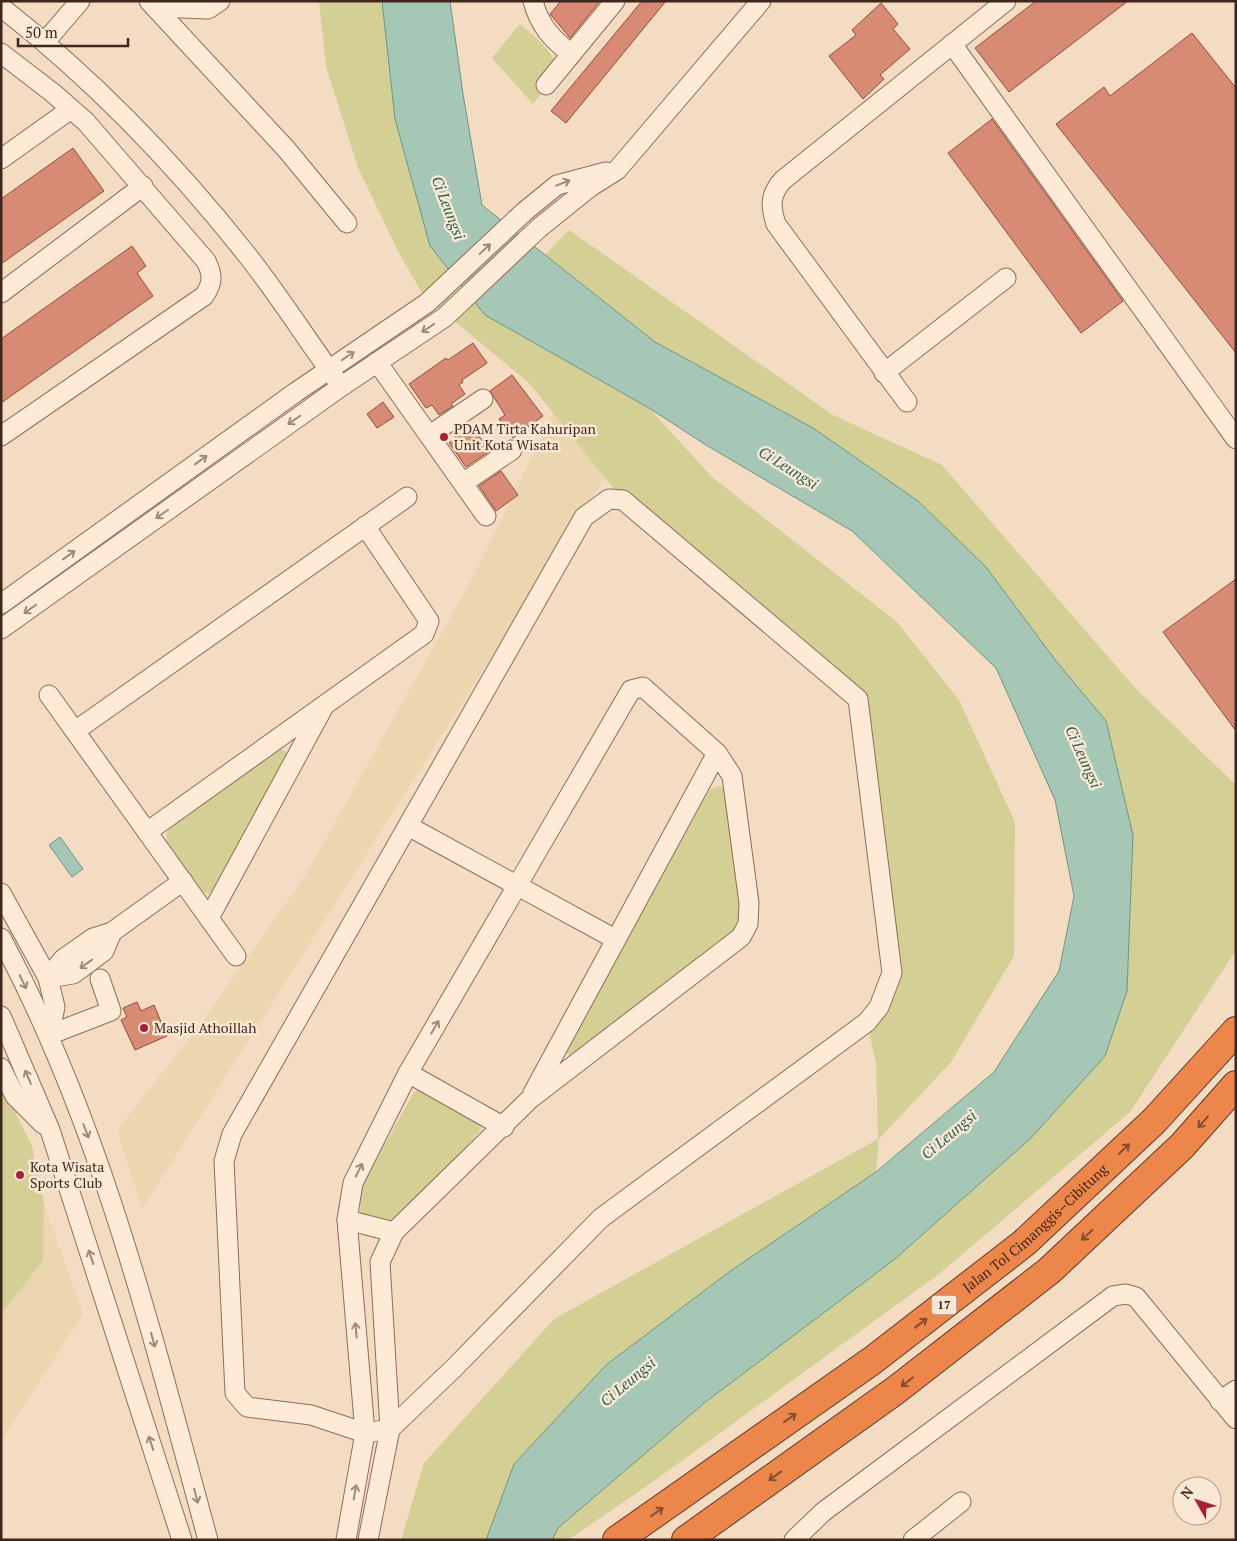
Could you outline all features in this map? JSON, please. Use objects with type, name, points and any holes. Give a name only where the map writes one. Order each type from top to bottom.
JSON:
[{"type":"highway","name":"Jalan Tol Cimanggis–Cibitung","points":[[617,1540],[874,1360],[1024,1243],[1154,1121],[1236,1031]]},
{"type":"highway","points":[[686,1540],[896,1390],[1049,1271],[1182,1146],[1236,1085]]},
{"type":"street","points":[[45,42],[80,1]]},
{"type":"street","points":[[152,4],[208,9],[220,1]]},
{"type":"street","points":[[533,1],[536,15],[550,37],[571,54]]},
{"type":"street","points":[[546,85],[615,1]]},
{"type":"street","points":[[1,629],[342,386],[445,317],[539,228],[590,187],[617,170],[761,1]]},
{"type":"street","points":[[907,402],[776,224],[771,210],[772,197],[776,188],[783,180],[1006,1]]},
{"type":"street","points":[[152,4],[287,150],[347,223]]},
{"type":"street","points":[[1,7],[45,42],[131,124],[224,226],[276,293],[342,386]]},
{"type":"street","points":[[952,44],[1236,439]]},
{"type":"street","points":[[1,53],[86,122],[206,261],[211,271],[212,281],[204,296],[1,436]]},
{"type":"street","points":[[1,159],[71,109]]},
{"type":"street","points":[[1,604],[329,369],[427,303],[524,212],[557,185],[585,176],[617,170]]},
{"type":"street","points":[[1,293],[142,186]]},
{"type":"street","points":[[884,373],[1006,278]]},
{"type":"street","points":[[377,362],[486,516]]},
{"type":"street","points":[[430,435],[483,399]]},
{"type":"street","points":[[463,483],[512,450]]},
{"type":"street","points":[[75,732],[406,497]]},
{"type":"street","points":[[609,500],[622,500],[858,699],[892,973],[878,1007],[867,1022],[601,1218],[453,1369],[390,1429],[365,1433],[311,1415],[248,1406],[235,1393],[224,1161],[232,1134],[408,826],[584,517],[609,500]]},
{"type":"street","points":[[147,832],[424,634],[429,621],[365,526]]},
{"type":"street","points":[[346,1540],[365,1433],[347,1220],[352,1183],[408,1073],[631,690],[643,687],[717,753],[732,776],[748,893],[748,924],[742,937],[530,1099],[504,1127],[394,1232],[380,1262],[390,1429],[368,1540]]},
{"type":"street","points":[[48,695],[236,956]]},
{"type":"street","points":[[209,918],[326,704]]},
{"type":"street","points":[[530,1099],[717,753]]},
{"type":"street","points":[[408,826],[615,940]]},
{"type":"street","points":[[48,978],[63,959],[92,938],[112,932],[183,881]]},
{"type":"street","points":[[1,893],[48,978],[55,1007],[49,1035]]},
{"type":"street","points":[[1,938],[49,1035],[104,1178],[140,1293],[208,1540]]},
{"type":"street","points":[[49,1035],[111,1011],[100,979]]},
{"type":"street","points":[[1,1016],[50,1130],[182,1540]]},
{"type":"street","points":[[1,1068],[15,1096],[50,1130]]},
{"type":"street","points":[[408,1073],[504,1127]]},
{"type":"street","points":[[347,1220],[394,1232]]},
{"type":"street","points":[[794,1540],[823,1512],[1113,1296],[1126,1294],[1136,1297],[1220,1402],[1236,1419]]},
{"type":"street","points":[[1220,1402],[1236,1390]]},
{"type":"street","points":[[913,1540],[961,1502]]},
{"type":"shaded area","points":[[319,1],[382,1],[395,119],[430,246],[485,315],[649,408],[712,477],[897,622],[959,700],[1015,822],[1014,956],[951,1062],[879,1139],[876,1172],[729,1272],[606,1365],[514,1464],[486,1540],[401,1540],[424,1463],[554,1319],[878,1139],[876,1063],[867,1022],[892,973],[858,699],[623,500],[529,383],[424,296],[400,255],[358,168],[326,66]]},
{"type":"shaded area","points":[[520,24],[546,48],[554,62],[553,78],[533,104],[492,58]]},
{"type":"shaded area","points":[[569,230],[833,415],[942,465],[1136,689],[1236,785],[1236,950],[1130,1112],[939,1274],[654,1481],[568,1540],[552,1540],[558,1528],[703,1404],[895,1259],[1031,1138],[1106,721],[1056,661],[986,567],[918,501],[813,428],[655,342],[545,255]]},
{"type":"shaded area","points":[[576,367],[649,408],[142,1209],[117,1130],[197,1029],[305,876],[472,579]]},
{"type":"shaded area","points":[[282,749],[287,753],[288,759],[216,892],[210,894],[203,892],[167,843],[166,836],[169,827],[277,750]]},
{"type":"shaded area","points":[[719,786],[728,791],[745,920],[741,930],[574,1061],[566,1052],[568,1040],[710,789]]},
{"type":"shaded area","name":"Kota Wisata Sports Club","points":[[1,1084],[32,1146],[44,1204],[43,1260],[1,1315]]},
{"type":"shaded area","points":[[423,1087],[484,1123],[479,1132],[384,1238],[361,1230],[360,1195],[366,1178],[414,1092]]},
{"type":"shaded area","points":[[44,1204],[83,1314],[1,1441],[1,1315],[43,1260]]},
{"type":"water","name":"Ci Leungsi","points":[[382,1],[450,1],[463,94],[482,205],[655,342],[813,428],[918,501],[986,567],[1056,661],[1106,721],[1133,835],[1127,991],[1105,1056],[1031,1138],[895,1259],[703,1404],[558,1528],[552,1540],[486,1540],[514,1464],[606,1365],[729,1272],[876,1172],[994,1072],[1059,971],[1074,896],[1055,800],[996,668],[852,531],[706,445],[649,408],[485,315],[430,246],[395,119]]},
{"type":"water","points":[[60,837],[83,869],[72,877],[49,845]]},
{"type":"building","points":[[561,1],[600,1],[570,38],[550,14]]},
{"type":"building","points":[[642,1],[666,1],[566,123],[551,111]]},
{"type":"building","points":[[1036,1],[1128,1],[1009,92],[975,48]]},
{"type":"building","points":[[881,3],[898,24],[893,29],[910,49],[880,75],[884,79],[863,99],[829,56],[856,35],[852,30]]},
{"type":"building","points":[[1192,33],[1236,88],[1236,353],[1056,124],[1104,87],[1110,96]]},
{"type":"building","points":[[992,119],[1123,301],[1081,333],[948,153]]},
{"type":"building","points":[[73,148],[104,191],[1,264],[1,199]]},
{"type":"building","points":[[132,246],[146,266],[137,273],[153,296],[1,403],[1,339]]},
{"type":"building","points":[[473,343],[487,363],[462,380],[463,382],[459,385],[465,394],[451,404],[453,406],[439,415],[432,405],[426,408],[409,384],[446,358],[448,360]]},
{"type":"building","points":[[512,375],[543,416],[513,438],[499,419],[505,415],[490,391]]},
{"type":"building","points":[[383,402],[394,417],[377,428],[367,414]]},
{"type":"building","points":[[466,424],[469,429],[472,427],[490,451],[466,467],[449,443],[456,438],[452,433]]},
{"type":"building","points":[[501,471],[518,495],[496,511],[479,486]]},
{"type":"building","points":[[1236,579],[1236,731],[1163,632]]},
{"type":"building","name":"Masjid Athoillah","points":[[137,1002],[141,1011],[154,1005],[167,1036],[135,1050],[121,1020],[127,1017],[123,1008]]},
{"type":"place","name":"PDAM Tirta Kahuripan Unit Kota Wisata","points":[[444,437]]},
{"type":"place","name":"Masjid Athoillah","points":[[144,1028]]},
{"type":"place","name":"Kota Wisata Sports Club","points":[[20,1175]]}]
